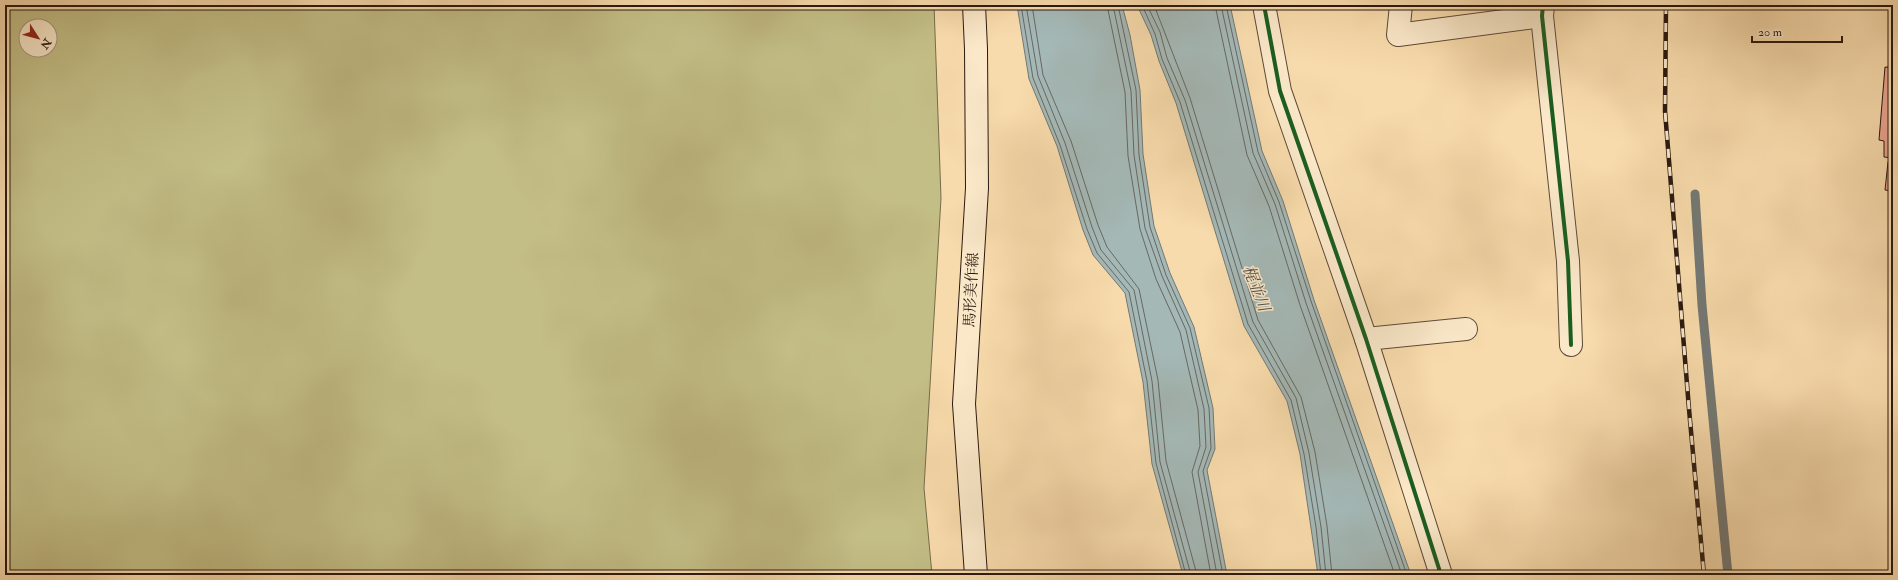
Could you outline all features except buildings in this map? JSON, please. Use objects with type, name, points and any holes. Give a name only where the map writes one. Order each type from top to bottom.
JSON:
[{"type":"street","name":"馬形美作線","points":[[974,5],[976,48],[977,188],[964,404],[976,575]]},
{"type":"street","points":[[1264,5],[1280,91],[1366,339],[1441,575]]},
{"type":"street","points":[[1401,5],[1398,35],[1542,11],[1568,261],[1571,346]]},
{"type":"street","points":[[1366,339],[1466,330]]},
{"type":"shaded area","points":[[5,5],[934,5],[941,198],[924,488],[932,575],[5,575]]},
{"type":"water","points":[[1017,5],[1122,5],[1130,35],[1140,90],[1143,154],[1154,226],[1170,273],[1194,327],[1213,408],[1215,449],[1207,470],[1227,575],[1183,575],[1152,464],[1143,382],[1125,293],[1093,255],[1083,230],[1057,146],[1029,79]]},
{"type":"water","name":"梶並川","points":[[1137,5],[1230,5],[1262,151],[1283,201],[1314,300],[1411,575],[1318,575],[1300,454],[1287,401],[1244,326],[1176,103],[1159,61],[1151,35]]},
{"type":"waterway","points":[[1695,194],[1702,305],[1728,575]]},
{"type":"railway","points":[[1666,5],[1665,111],[1704,575]]},
{"type":"cycle path","points":[[1264,5],[1280,91],[1366,339],[1441,575]]},
{"type":"cycle path","points":[[1543,5],[1542,16],[1568,261],[1571,345]]}]
